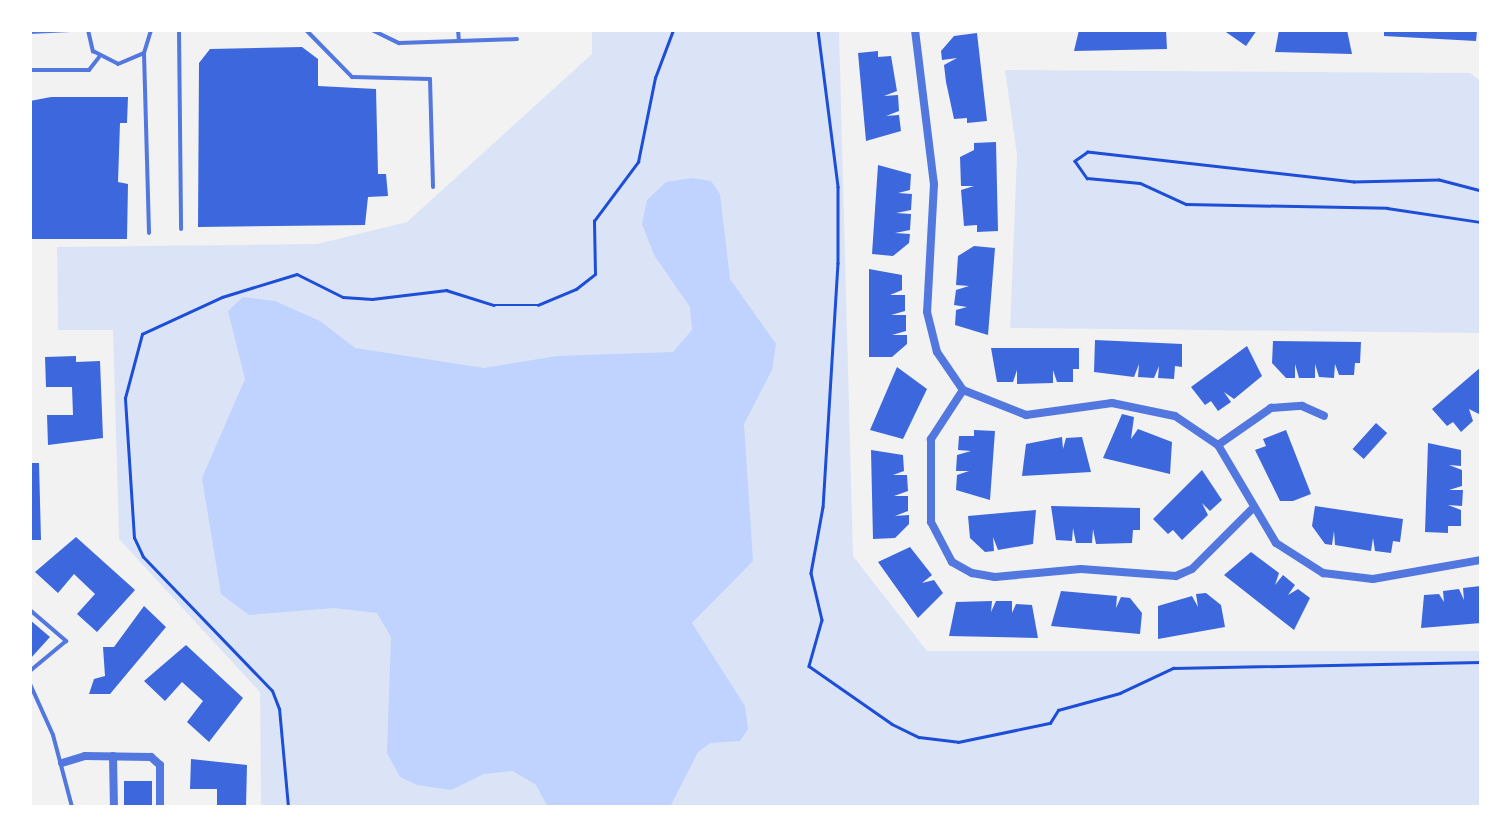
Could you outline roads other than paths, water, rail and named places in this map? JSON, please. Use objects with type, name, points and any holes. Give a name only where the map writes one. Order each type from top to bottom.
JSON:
[{"type":"street","points":[[915,30],[934,184],[927,312],[938,352],[962,390],[1026,414],[1136,404],[1175,416],[1218,445],[1250,510],[1276,543],[1323,572],[1373,579],[1481,560]]},
{"type":"street","points":[[962,390],[931,438],[932,522],[952,562],[972,573],[1081,569],[1176,576],[1192,569],[1250,510]]},
{"type":"street","points":[[1218,445],[1272,408],[1302,406],[1324,416]]},
{"type":"street","points":[[62,763],[113,756],[156,759],[160,807]]},
{"type":"street","points":[[113,756],[114,807]]},
{"type":"lane","points":[[30,32],[71,30]]},
{"type":"lane","points":[[88,30],[99,57],[118,64],[144,53]]},
{"type":"lane","points":[[149,234],[144,53],[151,30]]},
{"type":"lane","points":[[179,30],[181,229]]},
{"type":"lane","points":[[306,30],[352,77],[430,79],[433,187]]},
{"type":"lane","points":[[372,30],[399,43],[516,39]]},
{"type":"lane","points":[[458,30],[459,41]]},
{"type":"lane","points":[[30,70],[89,70],[99,57]]},
{"type":"lane","points":[[30,610],[66,641],[30,671]]},
{"type":"lane","points":[[30,684],[62,763],[72,807]]},
{"type":"water","points":[[692,178],[711,181],[720,194],[730,279],[776,344],[772,370],[744,424],[753,561],[692,623],[745,706],[748,729],[740,741],[710,743],[698,752],[670,807],[548,807],[536,785],[513,771],[484,774],[451,790],[417,785],[400,777],[387,753],[391,637],[377,613],[334,608],[249,615],[221,594],[202,478],[245,379],[228,311],[243,297],[275,301],[320,321],[355,348],[484,368],[557,356],[673,352],[692,330],[690,307],[654,255],[642,224],[647,200],[666,182]]}]
